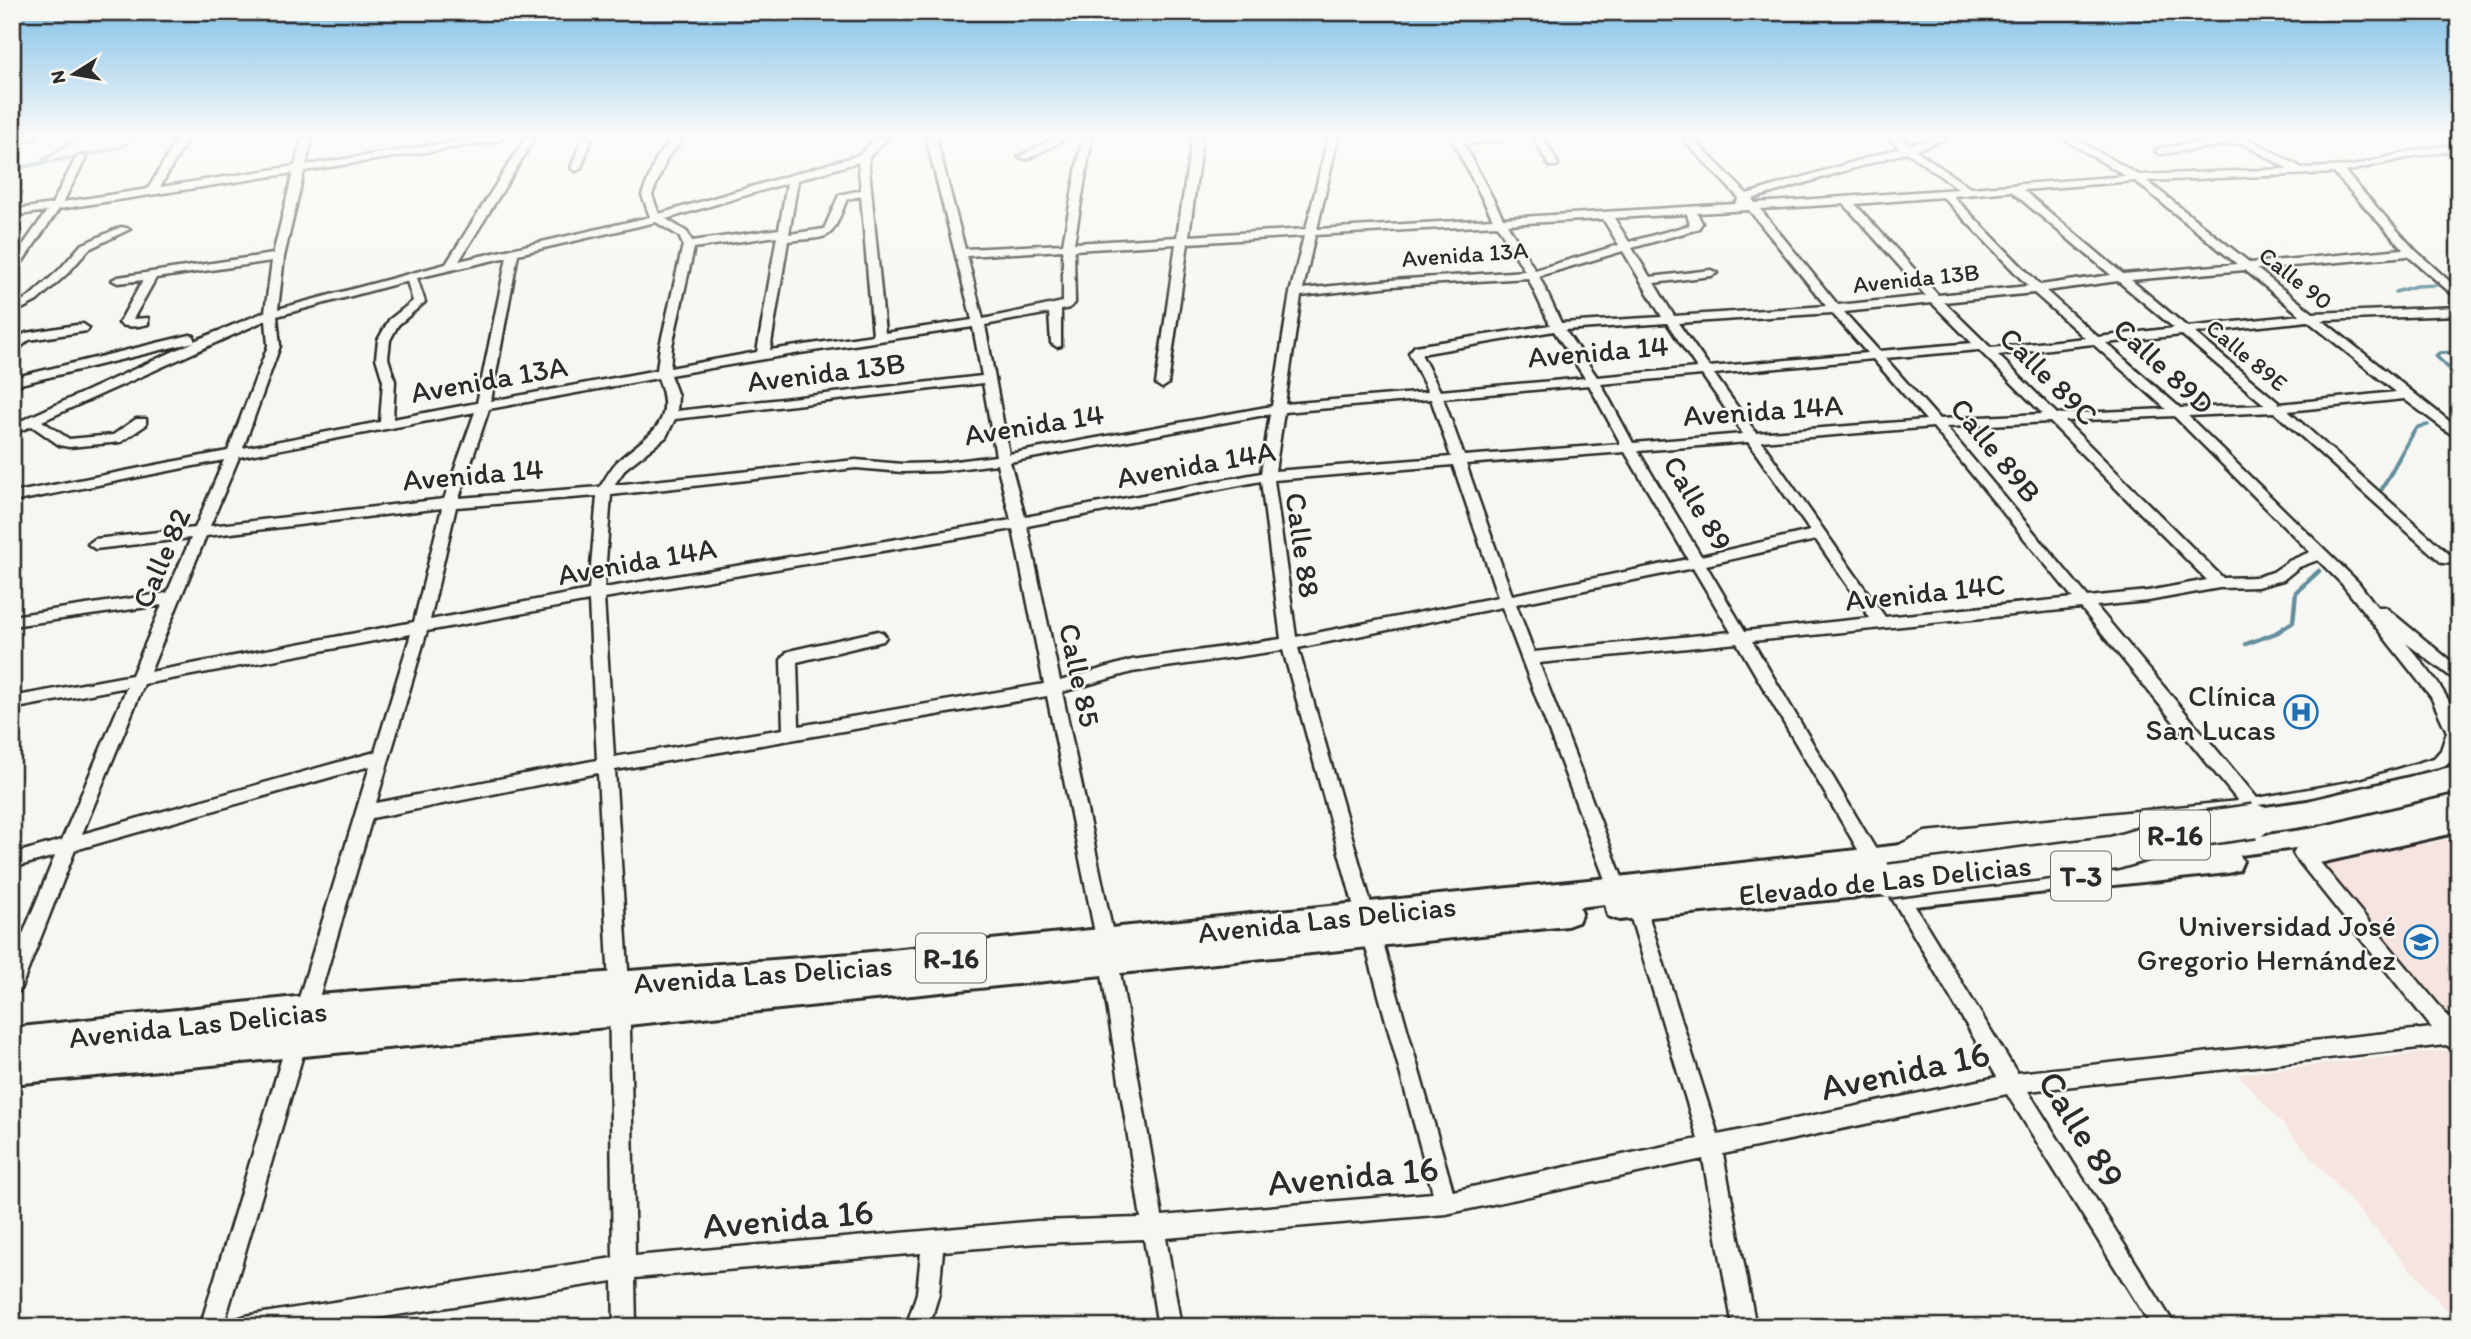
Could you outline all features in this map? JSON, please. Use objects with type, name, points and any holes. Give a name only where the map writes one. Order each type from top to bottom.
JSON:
[{"type":"main road","name":"Elevado de Las Delicias","points":[[1627,898],[1700,899],[1888,874],[2114,853],[2192,830],[2311,813],[2459,778]]},
{"type":"main road","name":"Elevado de Las Delicias","points":[[1888,874],[2069,838],[2107,837],[2205,847],[2329,832],[2459,799]]},
{"type":"main road","name":"T-3","points":[[1888,874],[2302,853],[2409,833],[2459,820]]},
{"type":"main road","name":"R-16","points":[[12,1068],[301,1026],[1107,952],[1888,874]]},
{"type":"main road","name":"Avenida Las Delicias","points":[[12,1043],[301,1026]]},
{"type":"street","points":[[12,269],[59,200]]},
{"type":"street","points":[[12,214],[89,200]]},
{"type":"street","name":"Calle 82","points":[[12,985],[234,453],[274,346],[271,314],[278,257],[291,200]]},
{"type":"street","points":[[450,266],[491,200]]},
{"type":"street","points":[[625,1327],[618,998],[596,594],[604,491],[621,465],[661,434],[670,416],[672,396],[663,374],[666,346],[689,244],[683,234],[654,217],[649,200]]},
{"type":"street","points":[[12,382],[139,354],[271,314],[450,266],[627,226],[710,200]]},
{"type":"street","points":[[763,355],[789,200]]},
{"type":"street","points":[[689,244],[825,234],[829,231],[842,200]]},
{"type":"street","points":[[867,200],[879,336]]},
{"type":"street","name":"Calle 85","points":[[947,200],[978,322],[1003,459],[1019,523],[1107,952],[1170,1327]]},
{"type":"street","points":[[1057,342],[1055,308],[1069,303],[1069,246],[1077,200]]},
{"type":"street","points":[[1162,384],[1189,200]]},
{"type":"street","name":"Calle 88","points":[[1318,200],[1296,293],[1267,476],[1289,642],[1446,1203]]},
{"type":"street","name":"Calle 89","points":[[1489,200],[1532,274],[1557,327],[1593,380],[1629,447],[1742,638],[1888,874],[2012,1083],[2165,1327]]},
{"type":"street","points":[[961,253],[1730,207],[1752,200]]},
{"type":"street","points":[[1747,202],[1853,200]]},
{"type":"street","name":"Calle 89D","points":[[1952,200],[2036,289],[2178,413],[2347,580]]},
{"type":"street","name":"Calle 89E","points":[[2029,200],[2123,277],[2453,560]]},
{"type":"street","name":"Calle 90","points":[[2165,200],[2312,317],[2403,395],[2459,436]]},
{"type":"street","points":[[2364,200],[2411,252],[2459,297]]},
{"type":"street","name":"Calle 89C","points":[[1847,201],[1935,299],[2219,583]]},
{"type":"street","name":"Calle 89B","points":[[1747,202],[1835,309],[1936,424],[2253,806]]},
{"type":"street","name":"Avenida 13A","points":[[1296,293],[1392,283],[1532,274],[1694,227],[1697,223],[1690,209]]},
{"type":"street","points":[[1606,214],[1668,318],[1881,623]]},
{"type":"street","points":[[12,311],[33,299],[64,271],[85,247],[125,229]]},
{"type":"street","name":"Avenida 13B","points":[[1435,393],[1415,353],[1424,346],[1557,327],[1835,309],[2036,289],[2123,277],[2411,252]]},
{"type":"street","points":[[211,1327],[421,626],[450,503],[483,407],[513,253]]},
{"type":"street","points":[[118,281],[278,257]]},
{"type":"street","points":[[1646,281],[1711,273]]},
{"type":"street","points":[[144,321],[125,323],[151,276]]},
{"type":"street","points":[[386,424],[389,381],[382,358],[384,340],[393,323],[419,302],[411,277]]},
{"type":"street","points":[[12,300],[33,299]]},
{"type":"street","name":"Avenida 13A","points":[[12,498],[386,424],[763,355],[1055,308]]},
{"type":"street","name":"Avenida 14","points":[[95,544],[200,534],[450,503],[604,491],[856,464],[902,468],[940,467],[1003,459],[1277,409],[1435,393],[1877,355],[2097,340],[2312,317],[2459,311]]},
{"type":"street","points":[[12,430],[240,325]]},
{"type":"street","points":[[12,351],[19,341],[26,337],[83,328]]},
{"type":"street","name":"Avenida 13B","points":[[670,416],[988,380]]},
{"type":"street","points":[[1435,393],[1456,460],[1478,513],[1528,658],[1627,898],[1711,1147],[1745,1327]]},
{"type":"street","name":"Avenida 14A","points":[[12,703],[596,594],[1019,523],[1267,476],[1751,437],[2052,417],[2277,408],[2403,395]]},
{"type":"street","points":[[33,421],[69,443],[116,439],[141,422]]},
{"type":"street","points":[[366,811],[606,765],[1052,689],[1132,666],[1319,639],[1698,562],[1819,534]]},
{"type":"street","name":"Avenida 14C","points":[[1528,658],[2148,596],[2219,583],[2257,582],[2278,576],[2294,564],[2319,554]]},
{"type":"street","points":[[2347,580],[2426,652],[2459,677]]},
{"type":"street","points":[[2347,580],[2459,717]]},
{"type":"street","points":[[12,621],[172,598]]},
{"type":"street","points":[[790,734],[789,660],[793,656],[878,636]]},
{"type":"street","points":[[2438,694],[2448,686],[2459,685]]},
{"type":"street","name":"R-16","points":[[1888,874],[1924,839],[2253,806],[2361,787],[2440,764],[2449,752],[2455,732],[2438,694]]},
{"type":"street","points":[[12,861],[67,848],[382,756]]},
{"type":"street","points":[[2302,853],[2456,1038]]},
{"type":"street","name":"Avenida 16","points":[[245,1327],[623,1268],[1037,1232],[1154,1228],[1446,1203],[2012,1083],[2456,1038]]},
{"type":"street","points":[[917,1327],[928,1293],[933,1241]]},
{"type":"shaded area","name":"Universidad José Gregorio Hernández","points":[[2459,838],[2459,1024],[2452,1025],[2317,860]]},
{"type":"shaded area","points":[[2450,1050],[2459,1060],[2459,1324],[2238,1074]]},
{"type":"waterway","points":[[2395,292],[2416,286],[2459,284]]},
{"type":"waterway","points":[[2459,352],[2439,353],[2436,356],[2459,378]]},
{"type":"waterway","points":[[2448,423],[2459,421]]},
{"type":"waterway","points":[[2413,433],[2418,427],[2428,425]]},
{"type":"waterway","points":[[2382,489],[2414,431]]},
{"type":"waterway","points":[[2246,644],[2276,633],[2293,622],[2296,592],[2319,571]]},
{"type":"place","name":"Clínica San Lucas","points":[[2301,712]]},
{"type":"place","name":"Universidad José Gregorio Hernández","points":[[2421,942]]}]
